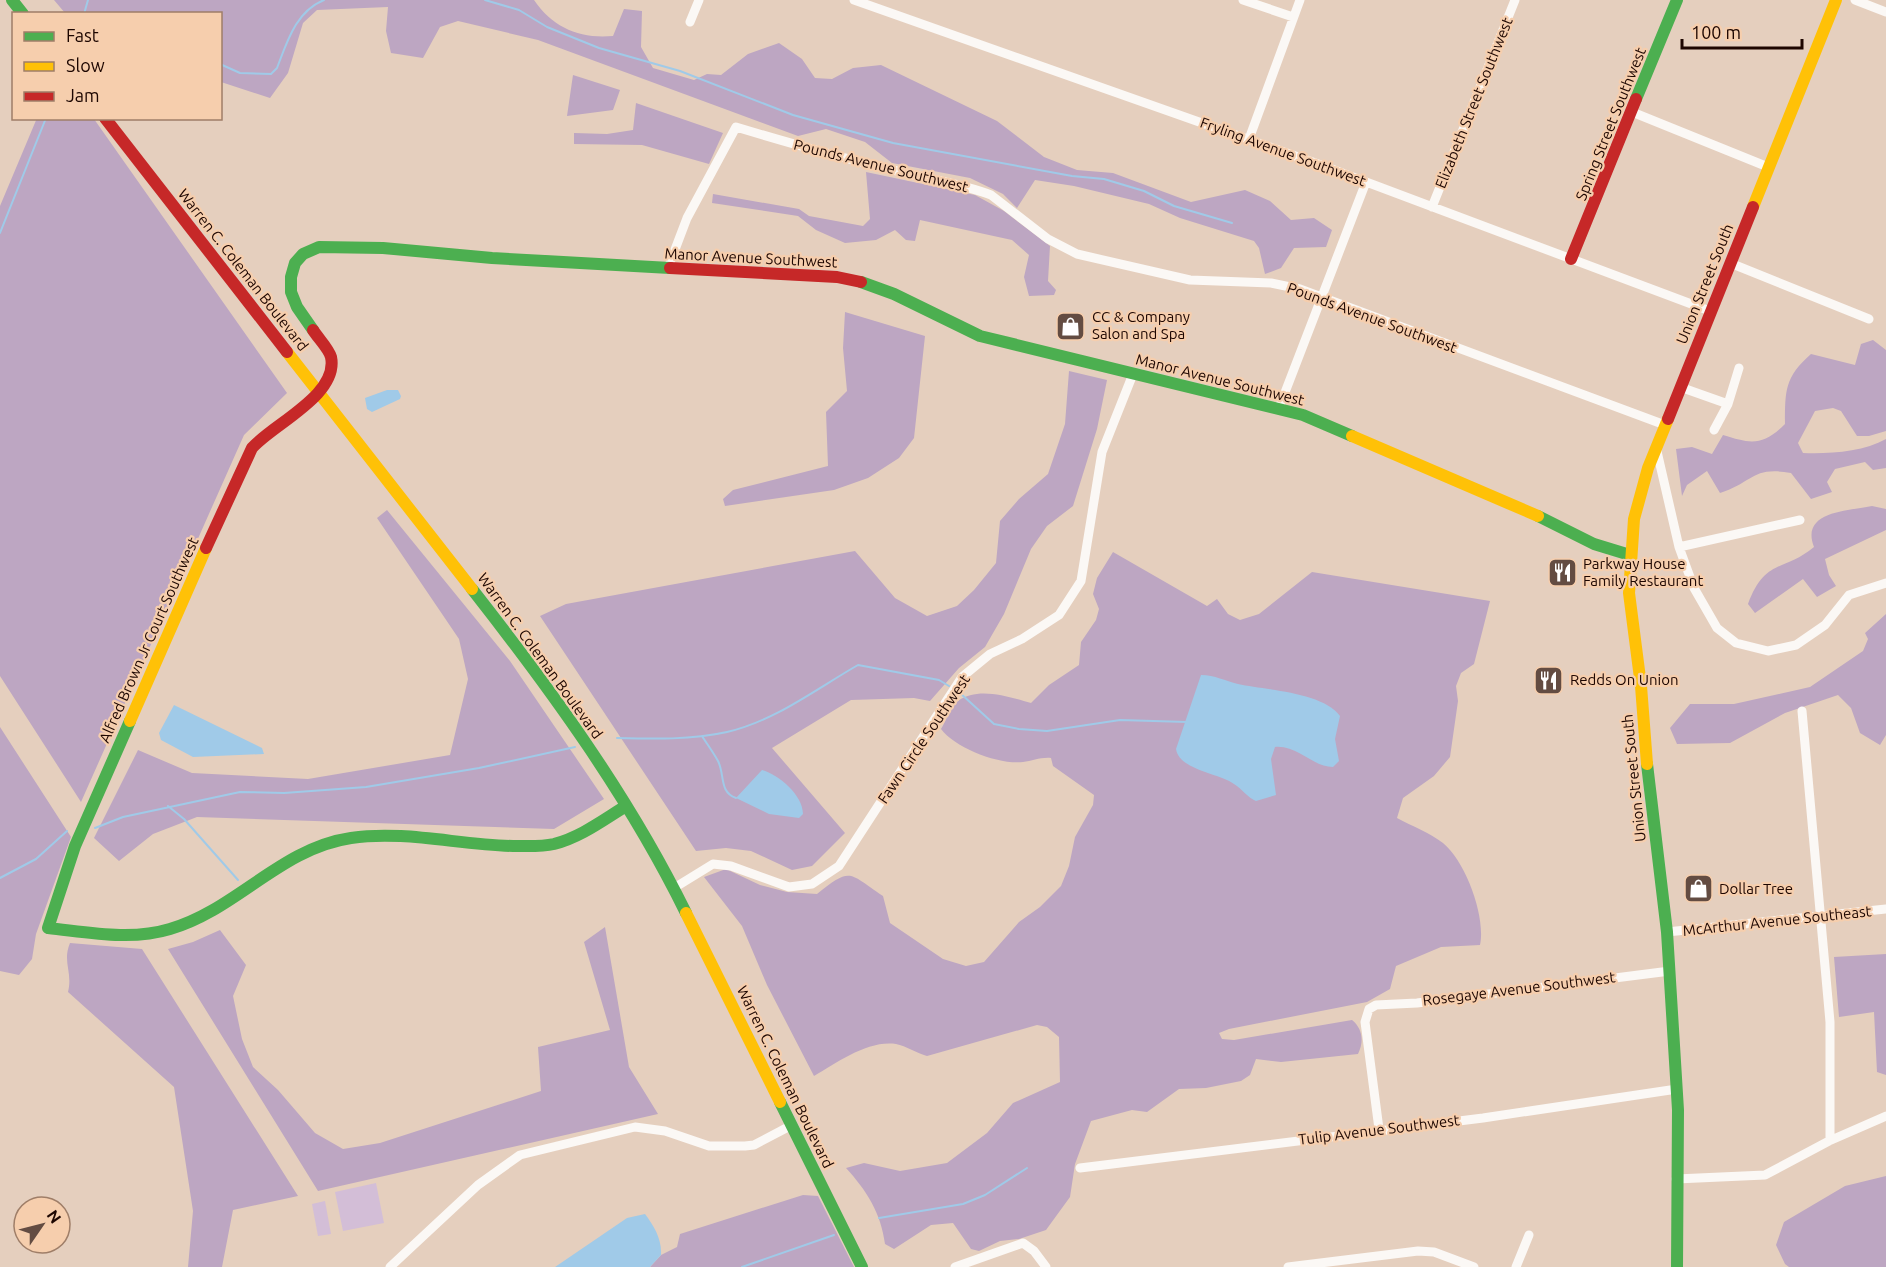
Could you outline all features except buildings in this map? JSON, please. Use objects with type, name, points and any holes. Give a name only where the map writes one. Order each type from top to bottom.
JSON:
[{"type":"main road","points":[[12,0],[21,12]]},
{"type":"main road","name":"Spring Street Southwest","points":[[1571,259],[1677,0]]},
{"type":"main road","name":"Union Street South","points":[[1677,1267],[1677,1089],[1670,971],[1650,804],[1641,686],[1629,593],[1630,555],[1638,501],[1656,447],[1836,0]]},
{"type":"main road","name":"Warren C. Coleman Boulevard","points":[[107,120],[529,662],[584,739],[674,888],[862,1267]]},
{"type":"main road","name":"Manor Avenue Southwest","points":[[319,392],[329,374],[331,356],[297,307],[291,292],[292,269],[298,258],[309,250],[338,246],[668,268],[801,274],[858,281],[894,294],[980,336],[1279,408],[1342,430],[1551,522],[1594,544],[1630,555]]},
{"type":"main road","name":"Alfred Brown Jr Court Southwest","points":[[319,392],[254,446],[242,467],[75,846],[48,928],[123,936],[181,926],[228,902],[300,852],[350,838],[403,838],[503,846],[553,844],[585,831],[626,806]]},
{"type":"street","points":[[690,22],[699,0]]},
{"type":"street","name":"Fryling Avenue Southwest","points":[[854,0],[1249,139],[1710,311]]},
{"type":"street","points":[[1243,0],[1293,17]]},
{"type":"street","points":[[1249,139],[1300,0]]},
{"type":"street","name":"Elizabeth Street Southwest","points":[[1432,207],[1515,0]]},
{"type":"street","points":[[1855,0],[1886,12]]},
{"type":"street","points":[[1632,112],[1768,167]]},
{"type":"street","name":"Pounds Avenue Southwest","points":[[668,268],[687,218],[736,127],[813,150],[948,181],[991,195],[1048,239],[1077,254],[1190,280],[1271,283],[1321,296],[1665,425]]},
{"type":"street","points":[[1279,408],[1366,182]]},
{"type":"street","points":[[1730,263],[1869,319]]},
{"type":"street","points":[[1714,430],[1728,404],[1739,368]]},
{"type":"street","name":"Fawn Circle Southwest","points":[[674,888],[712,864],[731,866],[789,887],[812,884],[839,866],[962,677],[990,654],[1022,639],[1059,615],[1081,581],[1102,452],[1132,374]]},
{"type":"street","points":[[1680,387],[1728,404]]},
{"type":"street","points":[[1656,447],[1679,547],[1694,588],[1714,623],[1736,643],[1755,649],[1778,650],[1796,645],[1825,626],[1850,596],[1886,583]]},
{"type":"street","points":[[1679,547],[1800,520]]},
{"type":"street","points":[[1802,711],[1830,1022],[1830,1140]]},
{"type":"street","name":"McArthur Avenue Southeast","points":[[1667,932],[1886,909]]},
{"type":"street","name":"Rosegaye Avenue Southwest","points":[[1379,1129],[1365,1022],[1369,1009],[1376,1005],[1417,1003],[1670,971]]},
{"type":"street","name":"Tulip Avenue Southwest","points":[[1080,1168],[1379,1129],[1483,1119],[1677,1089]]},
{"type":"street","points":[[1676,1179],[1765,1175],[1830,1140],[1886,1116]]},
{"type":"street","points":[[390,1267],[478,1185],[520,1155],[635,1127],[665,1131],[710,1146],[745,1146],[754,1144],[792,1125]]},
{"type":"street","points":[[1516,1267],[1529,1235]]},
{"type":"street","points":[[955,1267],[1023,1243],[1034,1251],[1046,1267]]},
{"type":"street","points":[[1288,1267],[1418,1251],[1434,1252],[1474,1267]]},
{"type":"shaded area","points":[[54,0],[534,0],[550,18],[568,30],[589,36],[613,36],[624,9],[642,11],[641,47],[653,68],[694,80],[707,74],[721,75],[748,54],[779,43],[802,59],[815,78],[832,79],[853,68],[881,65],[997,121],[1044,157],[1077,170],[1113,173],[1191,202],[1245,190],[1270,201],[1291,220],[1314,218],[1332,230],[1326,247],[1294,248],[1281,268],[1265,274],[1259,248],[1254,241],[1180,218],[1149,204],[1074,186],[1035,180],[1017,208],[1003,194],[970,178],[892,163],[865,142],[826,129],[798,136],[538,40],[458,21],[440,27],[423,58],[391,53],[386,31],[388,7],[317,10],[303,23],[288,73],[270,98],[222,82],[222,12],[64,12]]},
{"type":"shaded area","points":[[573,75],[620,90],[613,110],[567,116]]},
{"type":"shaded area","points":[[636,103],[723,133],[709,164],[642,145],[574,144],[574,133],[607,134],[633,130]]},
{"type":"shaded area","points":[[36,120],[95,120],[287,393],[244,435],[81,802],[0,676],[0,206]]},
{"type":"shaded area","points":[[866,172],[975,195],[1004,211],[1050,246],[1048,281],[1056,290],[1054,295],[1029,296],[1024,277],[1029,255],[1012,240],[920,220],[915,241],[906,240],[895,230],[876,240],[845,243],[816,230],[798,216],[712,203],[713,194],[799,209],[809,216],[863,226],[870,219]]},
{"type":"shaded area","points":[[845,312],[925,336],[914,438],[899,458],[868,478],[834,490],[725,506],[723,499],[733,490],[828,466],[826,412],[847,391],[843,348]]},
{"type":"shaded area","points":[[1873,340],[1886,350],[1886,431],[1869,436],[1857,436],[1841,411],[1833,408],[1815,411],[1798,443],[1803,453],[1824,453],[1867,447],[1886,439],[1886,468],[1873,470],[1865,462],[1835,469],[1827,482],[1832,492],[1811,499],[1791,473],[1778,471],[1760,473],[1720,493],[1707,471],[1687,485],[1682,496],[1676,449],[1692,447],[1712,454],[1723,435],[1749,441],[1763,440],[1785,424],[1788,385],[1802,362],[1811,354],[1855,365],[1861,344]]},
{"type":"shaded area","points":[[1069,371],[1107,380],[1097,429],[1073,506],[1047,526],[1031,549],[1004,614],[985,647],[959,668],[930,701],[914,698],[851,700],[772,748],[845,833],[812,866],[792,870],[751,851],[726,848],[696,851],[540,616],[566,604],[855,551],[895,598],[927,616],[957,606],[974,590],[996,563],[1000,521],[1019,499],[1048,474],[1065,424]]},
{"type":"shaded area","points":[[1872,506],[1886,509],[1886,530],[1825,559],[1829,575],[1836,586],[1817,597],[1803,579],[1755,613],[1748,604],[1754,589],[1768,572],[1814,547],[1811,535],[1814,526],[1820,520],[1839,512]]},
{"type":"shaded area","points":[[387,510],[510,661],[604,799],[554,829],[197,817],[153,834],[119,861],[94,838],[138,750],[192,773],[308,779],[450,755],[468,679],[459,639],[377,518]]},
{"type":"shaded area","points":[[1113,552],[1207,606],[1217,599],[1228,614],[1240,620],[1259,614],[1312,572],[1490,601],[1474,664],[1461,673],[1456,686],[1458,701],[1450,757],[1434,776],[1403,798],[1397,818],[1443,843],[1459,863],[1477,905],[1481,933],[1480,945],[1441,947],[1396,966],[1390,989],[1367,1002],[1229,1029],[1219,1033],[1222,1039],[1234,1040],[1352,1020],[1358,1027],[1362,1040],[1358,1054],[1281,1062],[1256,1059],[1250,1075],[1241,1081],[1206,1088],[1179,1089],[1147,1112],[1132,1110],[1091,1121],[1075,1164],[1070,1197],[1046,1230],[1019,1239],[1000,1241],[979,1251],[971,1249],[953,1223],[931,1225],[894,1249],[885,1244],[880,1222],[872,1203],[846,1168],[864,1163],[900,1171],[947,1163],[987,1133],[1013,1103],[1060,1082],[1059,1037],[1047,1027],[1037,1025],[927,1056],[896,1044],[875,1045],[854,1053],[814,1076],[767,985],[742,926],[704,877],[726,869],[760,885],[787,892],[817,894],[837,879],[850,876],[883,896],[890,923],[943,959],[966,966],[984,962],[1019,922],[1040,907],[1061,886],[1069,866],[1075,837],[1093,805],[1094,795],[1053,766],[1051,758],[1013,762],[990,758],[956,743],[941,729],[955,704],[966,697],[984,693],[1031,703],[1049,685],[1079,665],[1081,642],[1096,620],[1099,609],[1093,594],[1097,578]]},
{"type":"shaded area","points":[[1886,614],[1886,735],[1880,745],[1860,733],[1851,708],[1838,695],[1785,713],[1730,743],[1677,744],[1670,728],[1690,704],[1734,704],[1810,687],[1863,651],[1868,639],[1865,633]]},
{"type":"shaded area","points":[[0,727],[71,837],[36,934],[32,959],[19,975],[0,971]]},
{"type":"shaded area","points":[[605,927],[629,1067],[658,1114],[318,1191],[168,949],[193,942],[220,930],[246,965],[233,996],[242,1039],[253,1067],[278,1090],[315,1133],[343,1149],[380,1143],[541,1091],[538,1047],[610,1030],[584,942]]},
{"type":"shaded area","points":[[70,943],[142,949],[298,1196],[233,1210],[222,1267],[188,1267],[193,1211],[174,1087],[68,992],[67,956]]},
{"type":"shaded area","points":[[1886,954],[1886,1075],[1877,1072],[1874,1012],[1839,1017],[1834,957]]},
{"type":"shaded area","points":[[1886,1176],[1886,1267],[1789,1267],[1785,1264],[1776,1245],[1784,1222],[1845,1186]]},
{"type":"shaded area","points":[[376,1183],[384,1223],[343,1231],[335,1192]]},
{"type":"shaded area","points":[[803,1195],[818,1196],[854,1267],[650,1267],[661,1255],[677,1247],[680,1234]]},
{"type":"shaded area","points":[[325,1201],[331,1234],[318,1236],[312,1204]]},
{"type":"water","points":[[387,390],[398,390],[400,399],[372,412],[367,409],[365,398]]},
{"type":"water","points":[[1201,675],[1293,693],[1332,708],[1340,716],[1335,739],[1339,761],[1333,767],[1325,766],[1291,749],[1275,747],[1271,759],[1276,795],[1256,801],[1227,780],[1184,762],[1176,749]]},
{"type":"water","points":[[174,705],[262,748],[264,754],[193,757],[161,740],[159,733]]},
{"type":"water","points":[[762,770],[776,776],[795,793],[802,807],[803,814],[799,818],[769,814],[736,798]]},
{"type":"water","points":[[645,1214],[657,1233],[661,1249],[661,1255],[650,1267],[555,1267],[627,1218]]},
{"type":"waterway","points":[[85,12],[88,0]]},
{"type":"waterway","points":[[222,65],[240,73],[271,74],[277,68],[299,19],[314,5],[324,0]]},
{"type":"waterway","points":[[485,0],[519,10],[547,27],[599,48],[680,71],[793,115],[893,143],[1072,176],[1104,179],[1144,191],[1174,206],[1232,223]]},
{"type":"waterway","points":[[0,233],[45,120]]},
{"type":"waterway","points":[[617,738],[686,738],[713,735],[745,727],[795,703],[858,665],[939,680],[949,686]]},
{"type":"waterway","points":[[960,693],[994,724],[1019,729],[1047,731],[1120,720],[1187,722]]},
{"type":"waterway","points":[[702,736],[718,761],[727,792],[736,798]]},
{"type":"waterway","points":[[95,828],[123,817],[240,792],[284,793],[366,787],[479,768],[575,747]]},
{"type":"waterway","points":[[168,806],[184,819],[238,880]]},
{"type":"waterway","points":[[0,878],[36,859],[67,831]]},
{"type":"waterway","points":[[879,1218],[963,1204],[985,1195],[1027,1168]]},
{"type":"waterway","points":[[742,1267],[834,1235]]},
{"type":"traffic: fast","points":[[12,0],[21,12]]},
{"type":"traffic: fast","points":[[1636,99],[1677,0]]},
{"type":"traffic: fast","points":[[313,330],[297,307],[291,292],[291,277],[295,263],[303,254],[319,247],[383,248],[492,258],[670,268]]},
{"type":"traffic: fast","points":[[861,282],[894,294],[980,336],[1303,415],[1352,436]]},
{"type":"traffic: fast","points":[[1538,516],[1594,544],[1630,555]]},
{"type":"traffic: fast","points":[[472,589],[588,746],[640,828],[686,913]]},
{"type":"traffic: fast","points":[[130,721],[75,846],[48,928],[125,935],[155,933],[194,920],[280,866],[326,844],[351,838],[391,836],[493,845],[549,845],[583,833],[626,806]]},
{"type":"traffic: fast","points":[[1647,764],[1667,932],[1678,1110],[1677,1267]]},
{"type":"traffic: fast","points":[[780,1102],[862,1267]]},
{"type":"traffic: slow","points":[[1753,207],[1836,0]]},
{"type":"traffic: slow","points":[[287,352],[472,589]]},
{"type":"traffic: slow","points":[[1647,764],[1641,686],[1629,593],[1634,519],[1648,468],[1668,419]]},
{"type":"traffic: slow","points":[[1352,436],[1538,516]]},
{"type":"traffic: slow","points":[[130,721],[206,548]]},
{"type":"traffic: slow","points":[[686,913],[780,1102]]},
{"type":"traffic: jam","points":[[1571,259],[1636,99]]},
{"type":"traffic: jam","points":[[107,120],[287,352]]},
{"type":"traffic: jam","points":[[1668,419],[1753,207]]},
{"type":"traffic: jam","points":[[670,268],[837,277],[861,282]]},
{"type":"traffic: jam","points":[[206,548],[252,448],[302,408],[325,384],[331,371],[331,357],[313,330]]},
{"type":"place","name":"CC & Company Salon and Spa","points":[[1071,326]]},
{"type":"place","name":"Parkway House Family Restaurant","points":[[1562,573]]},
{"type":"place","name":"Redds On Union","points":[[1549,680]]},
{"type":"place","name":"Dollar Tree","points":[[1698,889]]}]
